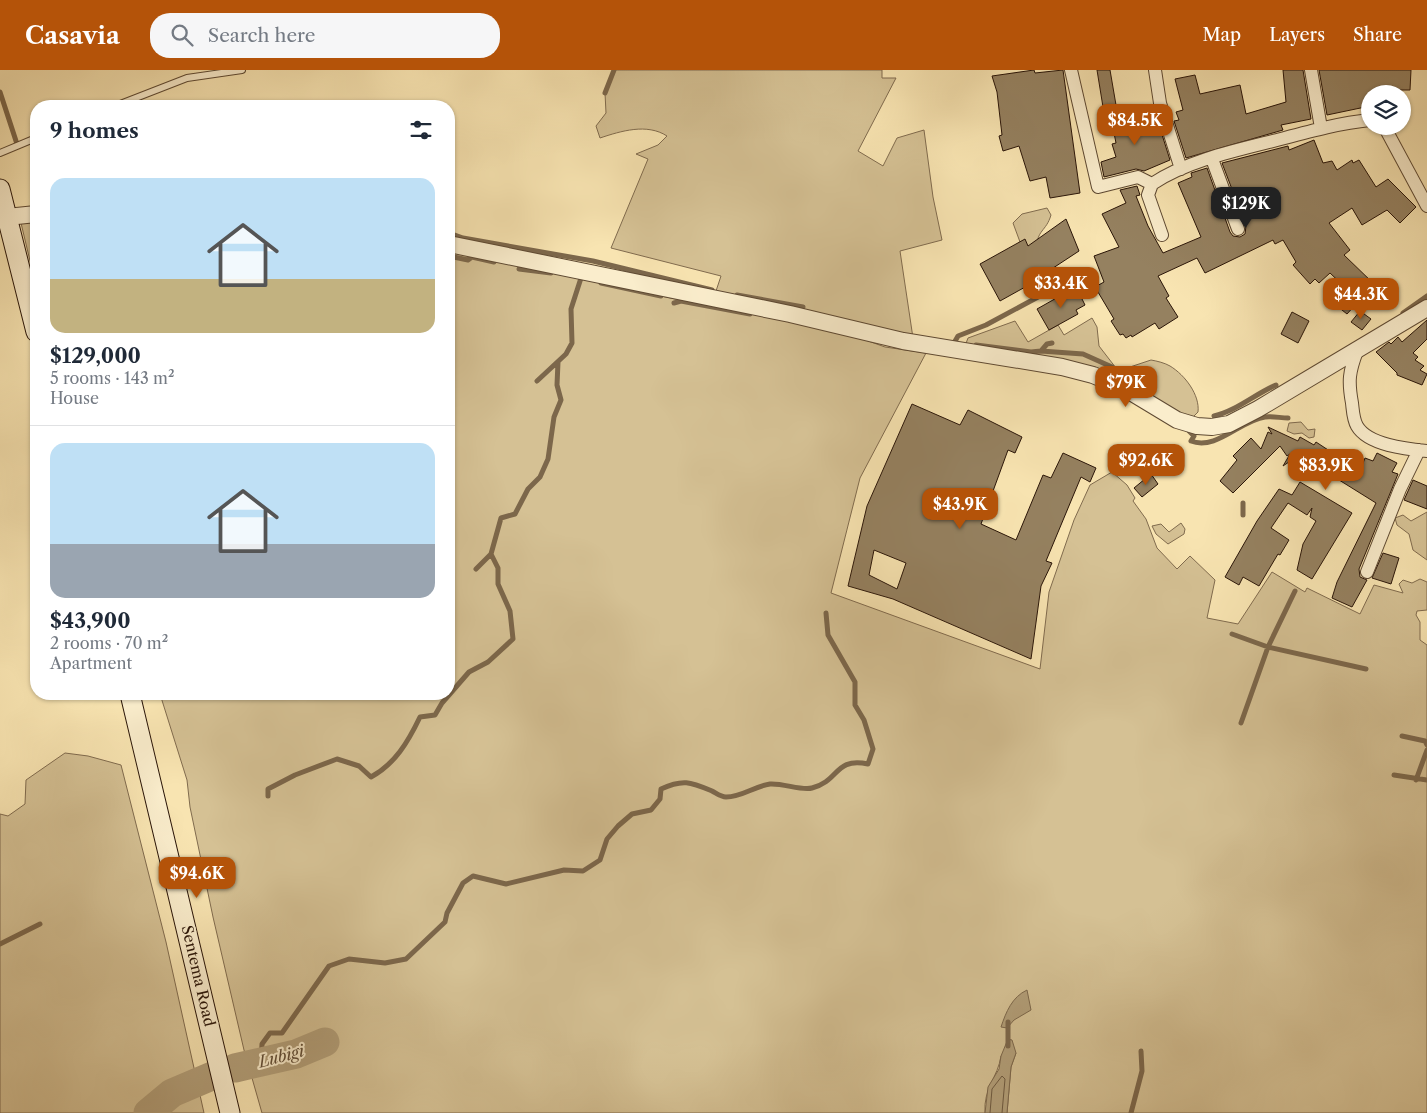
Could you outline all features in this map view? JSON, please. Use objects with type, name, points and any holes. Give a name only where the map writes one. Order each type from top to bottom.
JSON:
[{"type":"main road","points":[[0,189],[30,308]]},
{"type":"main road","name":"Sentema Road","points":[[131,700],[230,1113]]},
{"type":"street","points":[[1071,70],[1098,187],[1138,177],[1152,184]]},
{"type":"street","points":[[1155,70],[1160,102],[1181,169]]},
{"type":"street","points":[[1311,70],[1321,128]]},
{"type":"street","points":[[1162,235],[1148,195],[1152,184],[1165,175],[1212,159],[1321,128],[1361,121]]},
{"type":"street","points":[[1389,135],[1427,206]]},
{"type":"street","points":[[1212,159],[1238,229]]},
{"type":"street","points":[[7,217],[30,215]]},
{"type":"street","points":[[455,245],[790,314],[903,341],[1062,367],[1093,375],[1124,388],[1177,420],[1197,426],[1212,427],[1229,424],[1357,351],[1427,308]]},
{"type":"street","points":[[1357,351],[1348,380],[1357,426],[1365,436],[1399,448],[1423,451],[1400,489],[1367,572]]},
{"type":"lane","points":[[130,100],[187,78],[242,70]]},
{"type":"lane","points":[[0,153],[30,140]]},
{"type":"shaded area","points":[[614,70],[882,70],[882,78],[896,78],[858,151],[883,166],[897,138],[924,130],[933,197],[942,240],[900,251],[913,338],[715,294],[721,276],[611,248],[648,159],[636,154],[658,145],[667,136],[651,130],[634,129],[600,138],[596,126],[606,113],[605,93]]},
{"type":"shaded area","points":[[1047,208],[1051,215],[1049,221],[1038,238],[1036,250],[1031,254],[1020,242],[1013,223],[1022,214]]},
{"type":"shaded area","points":[[30,222],[30,261],[21,223]]},
{"type":"shaded area","points":[[455,251],[735,312],[788,318],[849,334],[885,347],[926,353],[860,478],[831,593],[1040,669],[1049,592],[1074,520],[1090,485],[1112,472],[1127,485],[1135,498],[1133,501],[1146,519],[1157,548],[1177,569],[1190,556],[1215,580],[1207,618],[1238,624],[1272,572],[1305,592],[1307,588],[1360,614],[1374,585],[1403,593],[1399,584],[1403,580],[1412,583],[1420,579],[1427,582],[1427,610],[1417,611],[1416,615],[1420,622],[1420,640],[1427,645],[1427,1113],[1007,1113],[1011,1067],[1016,1053],[1001,1056],[986,1097],[985,1113],[262,1113],[244,1050],[213,917],[190,807],[187,780],[162,700],[455,700]]},
{"type":"shaded area","points":[[1092,318],[1097,327],[1099,346],[1116,368],[1112,375],[965,346],[968,338],[1015,321],[1028,342],[1058,325],[1064,335]]},
{"type":"shaded area","points":[[1151,360],[1170,366],[1186,380],[1197,399],[1198,412],[1192,418],[1179,416],[1134,388],[1126,374],[1130,367]]},
{"type":"shaded area","points":[[1301,422],[1308,430],[1315,429],[1314,437],[1309,438],[1302,433],[1294,434],[1287,431],[1289,423]]},
{"type":"shaded area","points":[[1427,512],[1427,560],[1413,550],[1409,534],[1397,525],[1395,518],[1403,515],[1411,521]]},
{"type":"shaded area","points":[[1181,523],[1185,529],[1184,534],[1168,544],[1156,534],[1152,526],[1161,524],[1169,532]]},
{"type":"shaded area","points":[[65,753],[88,756],[121,765],[166,942],[204,1113],[0,1113],[0,814],[8,816],[25,804],[26,780]]},
{"type":"water","points":[[1027,990],[1031,1010],[1014,1020],[1007,1028],[1001,1027],[1007,1011],[1014,1001]]},
{"type":"water","points":[[1008,1039],[1012,1040],[1016,1053],[1011,1067],[1007,1113],[985,1113],[988,1087],[999,1069],[1001,1056]]},
{"type":"building","points":[[1034,70],[1035,73],[1063,70],[1080,193],[1050,198],[1046,177],[1030,181],[1019,146],[1003,151],[999,136],[1002,135],[997,92],[992,76]]},
{"type":"building","points":[[1097,70],[1110,70],[1116,105],[1103,107]]},
{"type":"building","points":[[1283,70],[1303,70],[1311,119],[1281,125],[1283,130],[1186,158],[1174,121],[1179,120],[1176,112],[1183,110],[1175,79],[1195,75],[1200,94],[1240,85],[1246,114],[1286,102]]},
{"type":"building","points":[[1319,70],[1411,70],[1410,85],[1361,85],[1361,108],[1327,115]]},
{"type":"building","points":[[1138,111],[1143,129],[1159,125],[1170,160],[1144,171],[1136,169],[1104,177],[1101,162],[1116,157],[1112,144],[1116,143],[1111,118]]},
{"type":"building","points":[[1314,140],[1323,163],[1332,161],[1337,170],[1352,160],[1353,163],[1359,160],[1376,187],[1388,179],[1416,207],[1400,223],[1387,210],[1362,225],[1352,208],[1329,223],[1350,250],[1344,255],[1374,284],[1347,314],[1337,306],[1349,291],[1330,273],[1319,283],[1315,279],[1310,284],[1293,265],[1296,262],[1283,240],[1275,244],[1273,240],[1205,273],[1197,258],[1158,276],[1169,296],[1166,298],[1178,317],[1159,329],[1155,323],[1132,337],[1131,335],[1126,338],[1123,334],[1120,335],[1111,321],[1114,319],[1095,287],[1104,282],[1094,256],[1119,247],[1102,214],[1126,203],[1120,190],[1137,186],[1140,195],[1136,196],[1148,226],[1163,253],[1201,237],[1178,183],[1192,177],[1191,173],[1207,168],[1230,232],[1233,236],[1240,237],[1245,234],[1246,226],[1222,163],[1288,146],[1289,150]]},
{"type":"building","points":[[1066,219],[1079,251],[1044,274],[1045,276],[1000,301],[980,264],[1025,239],[1028,246]]},
{"type":"building","points":[[1076,287],[1085,305],[1076,310],[1078,314],[1049,330],[1037,309]]},
{"type":"building","points":[[1360,311],[1371,319],[1362,330],[1351,322]]},
{"type":"building","points":[[1292,312],[1309,321],[1298,343],[1281,334]]},
{"type":"building","points":[[1427,320],[1427,339],[1413,353],[1418,357],[1415,360],[1424,366],[1420,370],[1427,374],[1422,385],[1397,375],[1376,352],[1389,342],[1391,344],[1398,337],[1402,342]]},
{"type":"building","points":[[912,404],[960,425],[968,410],[1022,437],[1015,453],[1008,450],[981,524],[1016,540],[1043,475],[1051,478],[1063,453],[1096,468],[1090,482],[1081,477],[1046,561],[1052,563],[1041,586],[1031,659],[893,599],[848,586],[867,506]],"holes":[[[874,550],[906,563],[897,589],[869,575]]]},
{"type":"building","points":[[1268,427],[1298,441],[1300,437],[1314,445],[1316,442],[1360,471],[1365,458],[1373,461],[1377,453],[1397,463],[1392,472],[1398,474],[1359,569],[1360,577],[1367,580],[1352,607],[1332,598],[1337,582],[1376,503],[1299,455],[1283,466],[1290,454],[1287,456],[1280,446],[1233,493],[1220,481],[1237,460],[1233,456],[1251,438],[1261,449],[1268,432],[1272,434]]},
{"type":"building","points":[[1151,474],[1158,484],[1142,497],[1134,488]]},
{"type":"building","points":[[1413,480],[1427,486],[1427,509],[1404,500]]},
{"type":"building","points":[[1300,482],[1352,513],[1312,579],[1297,570],[1303,544],[1316,521],[1310,517],[1312,508],[1307,515],[1288,503],[1271,528],[1289,540],[1280,555],[1278,554],[1259,586],[1243,577],[1239,585],[1225,577],[1257,521],[1279,489],[1292,495]]},
{"type":"building","points":[[1383,553],[1399,558],[1391,584],[1372,578]]},
{"type":"waterway","points":[[605,93],[614,70]]},
{"type":"waterway","points":[[0,92],[17,144]]},
{"type":"waterway","points":[[455,235],[593,261],[712,290]]},
{"type":"waterway","points":[[455,257],[468,260],[472,257],[494,262]]},
{"type":"waterway","points":[[519,269],[551,273]]},
{"type":"waterway","points":[[954,343],[958,336],[986,325],[1077,276]]},
{"type":"waterway","points":[[537,381],[566,354],[572,343],[571,309],[581,278]]},
{"type":"waterway","points":[[601,283],[661,296]]},
{"type":"waterway","points":[[737,295],[803,307]]},
{"type":"waterway","points":[[1403,313],[1427,296]]},
{"type":"waterway","points":[[674,303],[681,301],[750,314]]},
{"type":"waterway","points":[[976,345],[1031,352],[1041,351],[1047,344],[1052,343]]},
{"type":"waterway","points":[[1041,351],[1083,354],[1112,367]]},
{"type":"waterway","points":[[476,569],[491,554],[501,518],[515,514],[528,489],[540,477],[548,459],[554,417],[561,400],[557,385],[558,362]]},
{"type":"waterway","points":[[1126,369],[1146,372]]},
{"type":"waterway","points":[[1214,416],[1222,414],[1276,385]]},
{"type":"waterway","points":[[1189,431],[1194,436],[1191,441],[1200,443],[1210,442],[1256,419],[1268,417],[1288,418]]},
{"type":"waterway","points":[[1243,503],[1243,515]]},
{"type":"waterway","points":[[455,688],[469,672],[488,662],[513,639],[510,611],[498,584],[498,568],[491,554]]},
{"type":"waterway","points":[[1241,723],[1268,647],[1295,591]]},
{"type":"waterway","points":[[261,1063],[262,1044],[270,1033],[282,1033],[329,966],[349,959],[385,963],[406,959],[445,922],[447,913],[463,883],[473,876],[506,884],[564,870],[583,871],[600,860],[607,839],[618,826],[632,814],[651,810],[660,799],[661,789],[675,784],[698,785],[722,796],[732,797],[770,784],[808,789],[821,785],[849,764],[868,764],[873,749],[864,720],[855,705],[855,682],[828,635],[826,613]]},
{"type":"waterway","points":[[1232,634],[1268,647],[1366,669]]},
{"type":"waterway","points":[[268,796],[268,789],[295,775],[337,759],[359,766],[371,777],[387,766],[400,752],[420,717],[435,715],[445,700]]},
{"type":"waterway","points":[[1402,736],[1425,741],[1427,745]]},
{"type":"waterway","points":[[1416,780],[1427,750]]},
{"type":"waterway","points":[[1394,775],[1427,780]]},
{"type":"waterway","points":[[0,944],[40,924]]},
{"type":"waterway","points":[[1008,1022],[1008,1046]]},
{"type":"waterway","name":"Lubigi","points":[[235,1068],[296,1054],[325,1042]]},
{"type":"waterway","points":[[1131,1113],[1142,1071],[1141,1051]]},
{"type":"waterway","name":"Lubigi","points":[[148,1113],[172,1093],[212,1076]]}]
